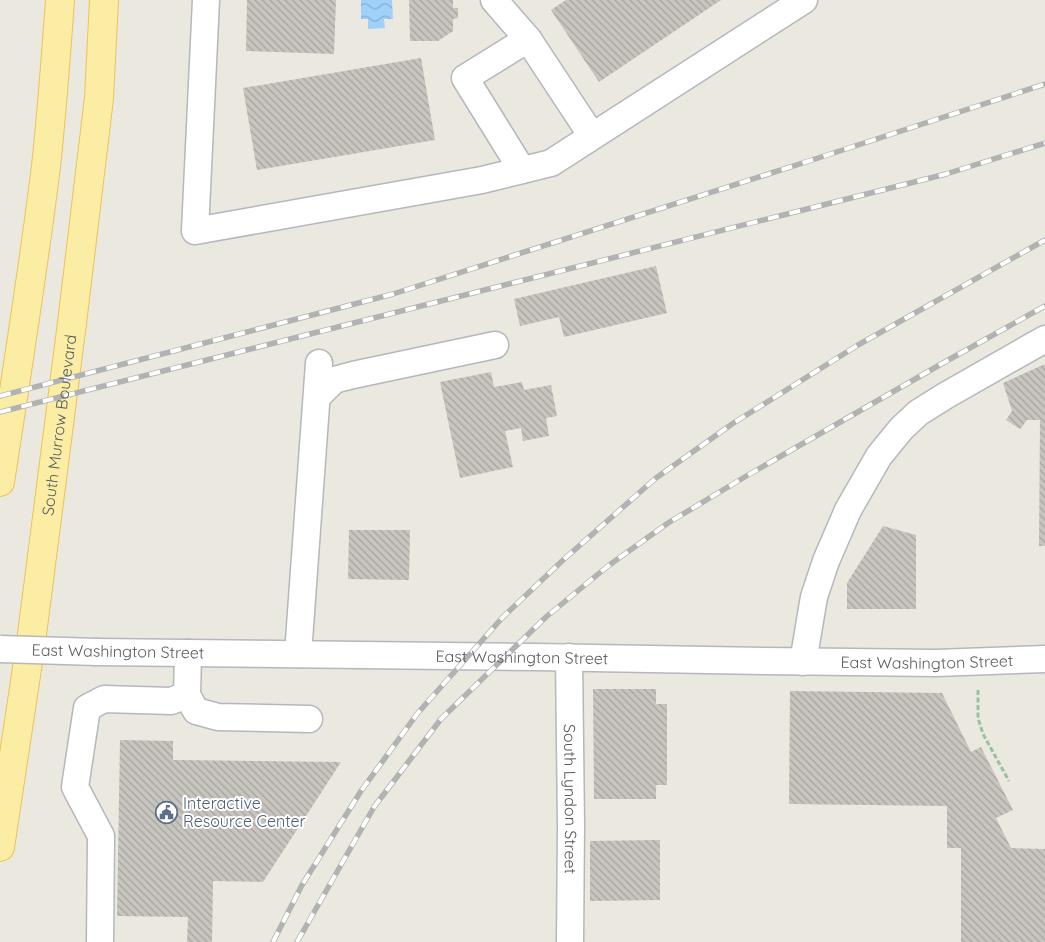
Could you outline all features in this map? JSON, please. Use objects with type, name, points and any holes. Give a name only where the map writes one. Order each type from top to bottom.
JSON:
[{"type":"main road","points":[[0,482],[46,166],[60,0]]},
{"type":"main road","name":"South Murrow Boulevard","points":[[0,847],[32,642],[74,313],[99,98],[104,0]]},
{"type":"street","points":[[206,0],[195,231],[482,180],[551,162],[804,0]]},
{"type":"street","points":[[494,0],[528,39],[592,136]]},
{"type":"street","points":[[522,170],[465,78],[528,39]]},
{"type":"street","points":[[803,662],[814,597],[826,560],[848,510],[879,456],[901,429],[918,413],[1045,340]]},
{"type":"street","points":[[317,397],[334,380],[496,344]]},
{"type":"street","points":[[298,654],[320,364]]},
{"type":"street","name":"East Washington Street","points":[[0,650],[569,657],[803,662],[936,663],[1045,659]]},
{"type":"street","points":[[188,653],[186,695],[196,711],[218,717],[309,718]]},
{"type":"street","name":"South Lyndon Street","points":[[569,657],[570,942]]},
{"type":"street","points":[[100,942],[101,836],[75,787],[87,708],[104,699],[171,701],[186,695]]},
{"type":"path","points":[[978,690],[978,718],[983,734],[1009,781]]},
{"type":"water","points":[[361,0],[392,0],[393,19],[384,19],[385,28],[368,29],[368,19],[361,19]]},
{"type":"building","points":[[247,0],[336,0],[334,54],[246,51]]},
{"type":"building","points":[[409,0],[453,0],[453,8],[458,8],[458,18],[453,19],[453,31],[438,41],[410,41]]},
{"type":"building","points":[[566,0],[721,0],[599,82],[551,10]]},
{"type":"building","points":[[421,58],[435,140],[257,170],[243,88]]},
{"type":"building","points":[[656,266],[667,313],[564,337],[559,317],[520,326],[514,299]]},
{"type":"building","points":[[1045,364],[1045,546],[1039,546],[1040,420],[1027,420],[1020,429],[1006,420],[1012,411],[1003,383]]},
{"type":"building","points":[[491,372],[494,387],[522,382],[524,390],[551,385],[557,416],[546,418],[549,436],[523,441],[521,428],[505,431],[513,467],[460,478],[440,382]]},
{"type":"building","points":[[883,526],[916,535],[916,609],[847,609],[847,583]]},
{"type":"building","points":[[349,530],[410,530],[409,580],[348,579]]},
{"type":"building","points":[[593,689],[656,689],[656,704],[667,704],[667,785],[656,785],[656,799],[594,799]]},
{"type":"building","points":[[790,691],[942,693],[971,752],[981,747],[1013,810],[996,818],[1011,848],[1045,849],[1045,942],[961,942],[961,848],[947,848],[947,806],[789,804]]},
{"type":"building","points":[[120,740],[173,741],[173,760],[341,762],[263,882],[213,881],[212,942],[187,942],[188,917],[117,916]]},
{"type":"building","points":[[660,840],[660,900],[590,901],[590,841]]},
{"type":"railway","points":[[0,396],[393,294],[1045,84]]},
{"type":"railway","points":[[0,412],[946,174],[1045,143]]},
{"type":"railway","points":[[273,942],[302,885],[361,791],[417,714],[502,618],[562,561],[656,478],[732,424],[858,345],[1045,240]]},
{"type":"railway","points":[[297,942],[374,807],[441,719],[546,617],[608,566],[668,523],[748,475],[1045,306]]},
{"type":"place","name":"Interactive Resource Center","points":[[167,812]]}]
